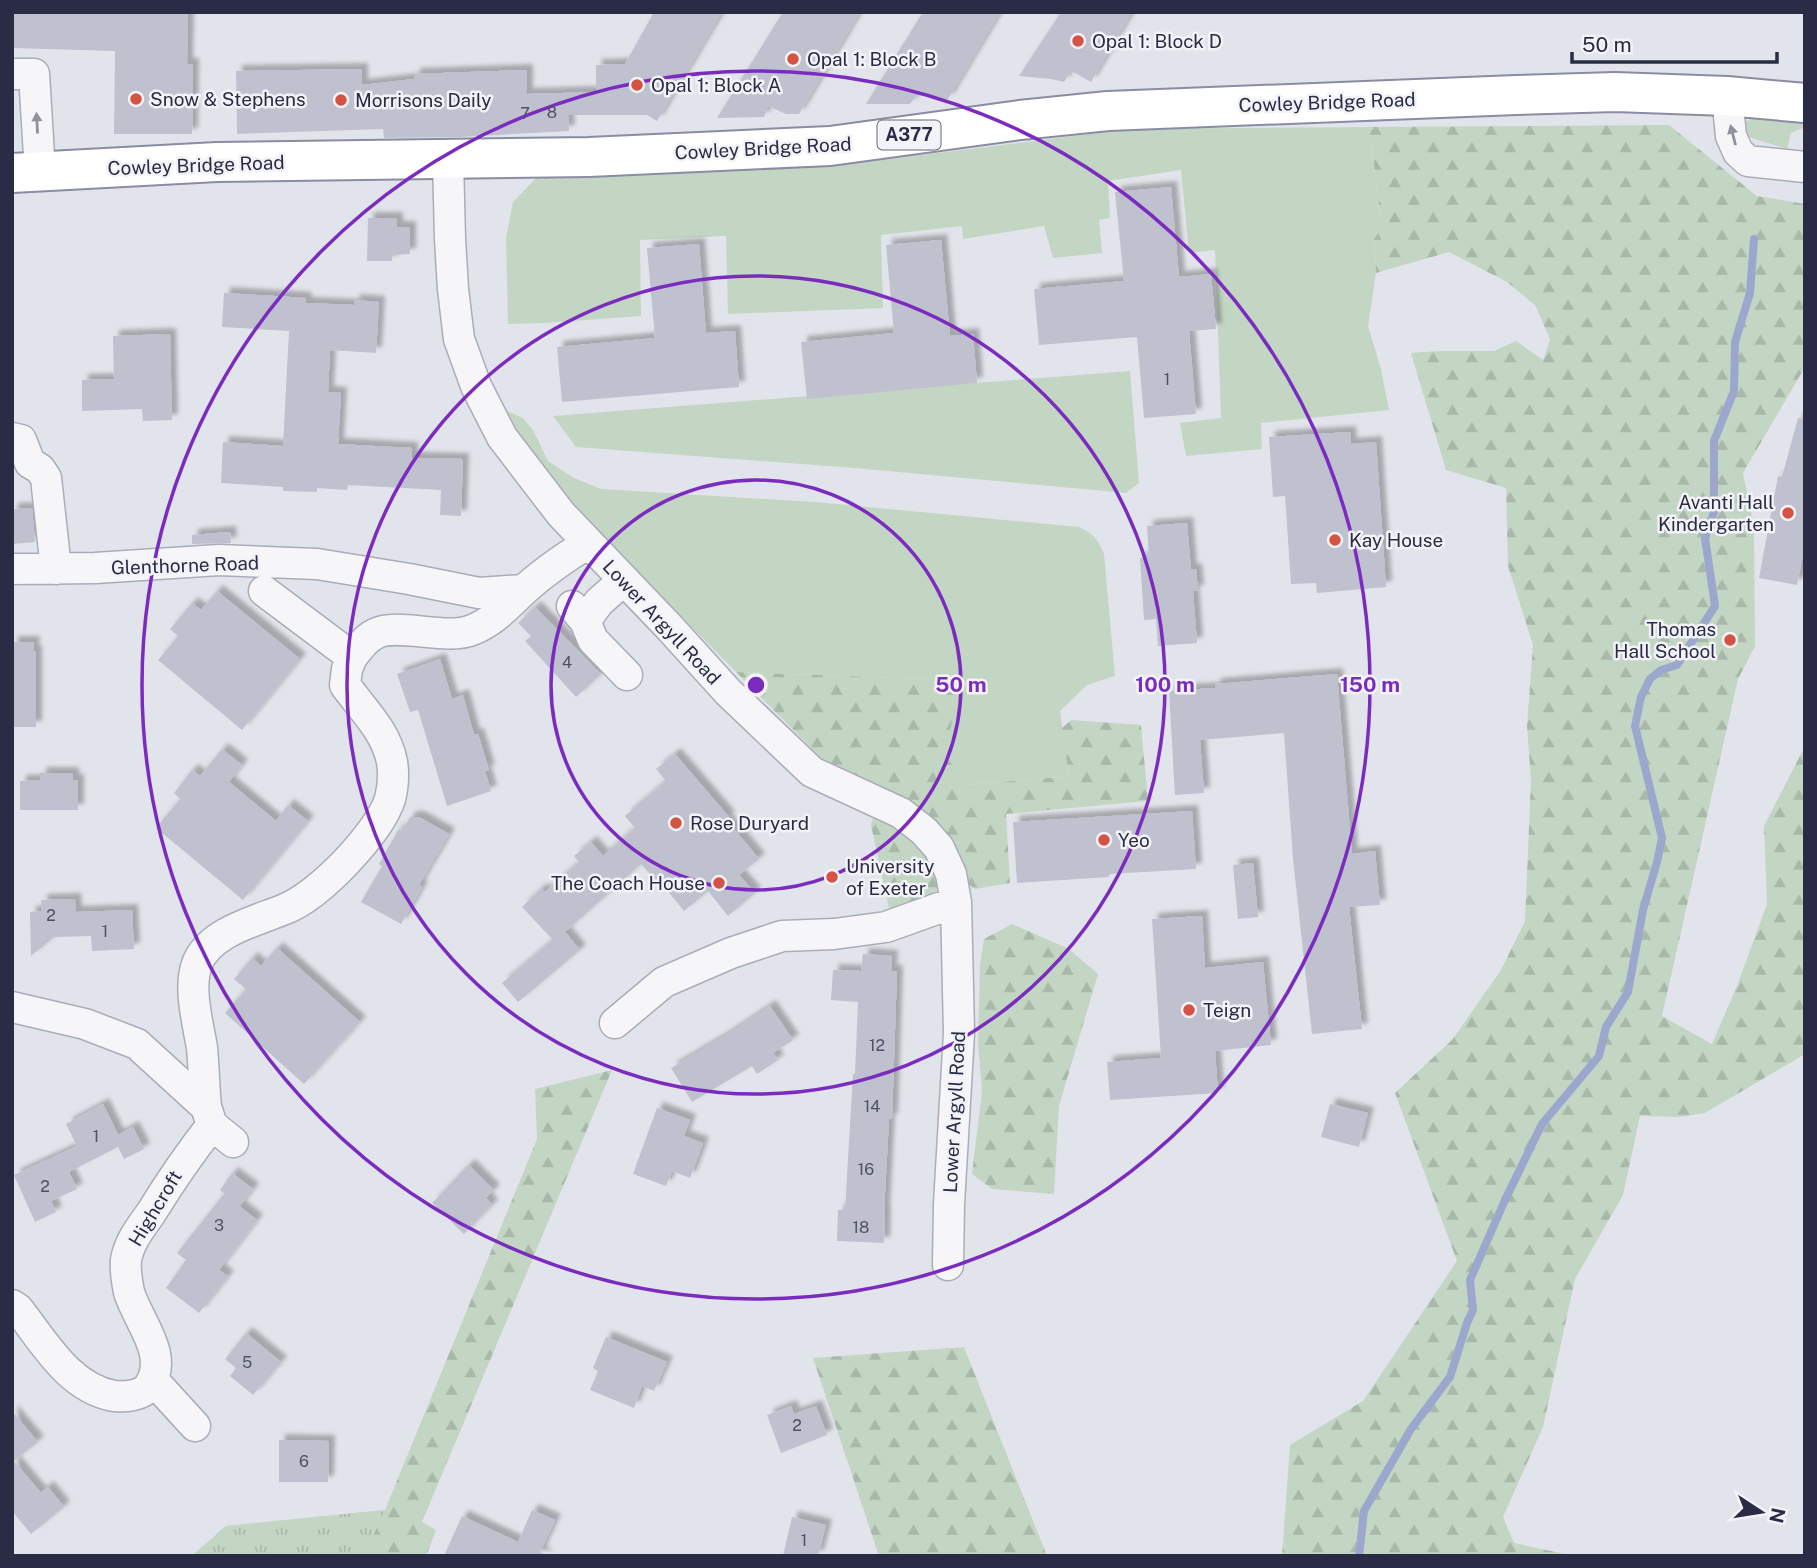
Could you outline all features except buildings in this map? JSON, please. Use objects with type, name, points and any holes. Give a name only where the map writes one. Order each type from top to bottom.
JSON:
[{"type":"highway","name":"Cowley Bridge Road","points":[[26,173],[217,162],[589,157],[830,146],[1108,111],[1591,93],[1727,96],[1805,103]]},
{"type":"street","points":[[23,74],[26,173]]},
{"type":"street","points":[[1727,96],[1731,136],[1738,152],[1748,160],[1805,167]]},
{"type":"street","name":"Lower Argyll Road","points":[[448,160],[453,289],[459,339],[476,386],[502,437],[561,514],[727,692],[812,772],[901,813],[924,831],[939,848],[951,874],[956,902],[959,1033],[948,1265]]},
{"type":"street","points":[[12,438],[20,440],[30,463],[40,469],[46,478],[56,569]]},
{"type":"street","points":[[217,1124],[196,1014],[194,978],[197,963],[217,938],[311,895],[364,842],[389,801],[393,782],[387,744],[374,721],[345,685],[346,669],[352,657],[363,642],[377,633],[392,631],[446,634],[470,631],[502,612],[523,590],[588,542]]},
{"type":"street","name":"Glenthorne Road","points":[[12,569],[219,560],[317,564],[478,593],[523,590]]},
{"type":"street","points":[[624,580],[599,602],[579,614],[593,640],[627,675]]},
{"type":"street","points":[[264,591],[352,657]]},
{"type":"street","points":[[615,1023],[664,982],[731,953],[782,936],[886,928],[956,902]]},
{"type":"street","points":[[12,1007],[85,1024],[138,1044],[217,1124]]},
{"type":"street","name":"Highcroft","points":[[153,1380],[156,1357],[130,1293],[127,1260],[132,1242],[181,1165],[217,1124]]},
{"type":"street","points":[[12,1305],[69,1374],[91,1389],[120,1397],[134,1395],[146,1391],[153,1380],[195,1426]]},
{"type":"green space","points":[[1757,118],[1805,122],[1805,127],[1791,133],[1787,149],[1749,137],[1743,129],[1746,121]]},
{"type":"green space","points":[[1669,125],[1757,196],[1805,204],[1805,367],[1743,473],[1754,527],[1755,646],[1738,679],[1662,1016],[1712,1044],[1767,904],[1764,826],[1805,746],[1805,1054],[1705,1113],[1680,1117],[1640,1116],[1623,1195],[1575,1279],[1543,1427],[1503,1517],[1514,1543],[1574,1556],[1282,1556],[1290,1445],[1363,1401],[1457,1261],[1395,1093],[1452,1040],[1501,970],[1525,921],[1531,780],[1527,726],[1533,645],[1508,566],[1506,488],[1446,470],[1411,353],[1494,351],[1516,341],[1543,360],[1550,339],[1535,305],[1507,282],[1449,252],[1376,273],[1374,239],[1382,227],[1369,127]]},
{"type":"green space","points":[[1369,127],[1382,227],[1374,239],[1376,273],[1368,326],[1381,369],[1389,410],[1261,423],[1262,449],[1186,456],[1180,423],[1221,418],[1215,250],[1189,253],[1181,170],[1108,181],[1110,218],[1099,220],[1102,253],[1053,258],[1044,226],[963,239],[962,226],[881,235],[883,308],[728,314],[726,236],[640,240],[641,316],[508,324],[506,238],[513,202],[536,178],[881,160],[1129,129]]},
{"type":"green space","points":[[1130,371],[1139,483],[1126,493],[855,468],[576,447],[553,416]]},
{"type":"green space","points":[[502,409],[523,418],[533,430],[548,461],[574,478],[601,489],[815,502],[1079,527],[1088,532],[1104,554],[1115,676],[1087,685],[1060,711],[1069,776],[967,785],[946,756],[958,680],[736,672],[545,478]]},
{"type":"green space","points":[[736,672],[959,680],[946,756],[967,785],[1069,776],[1062,728],[1071,720],[1141,725],[1148,801],[1006,814],[1010,883],[975,889],[962,880],[939,884],[932,906],[891,918],[871,825],[881,790],[823,760]]},
{"type":"green space","points":[[1012,924],[1069,949],[1098,974],[1059,1106],[1054,1194],[992,1189],[972,1174],[982,1091],[978,1043],[980,965],[984,939]]},
{"type":"green space","points":[[612,1070],[422,1522],[436,1530],[426,1556],[192,1556],[226,1526],[385,1510],[537,1139],[535,1089]]},
{"type":"green space","points":[[964,1347],[1047,1556],[879,1556],[813,1358]]},
{"type":"green space","points":[[385,1510],[364,1556],[192,1556],[226,1526]]},
{"type":"waterway","points":[[1359,1556],[1364,1511],[1411,1429],[1450,1377],[1473,1310],[1470,1280],[1505,1200],[1542,1124],[1599,1056],[1606,1027],[1628,992],[1643,910],[1662,838],[1635,726],[1641,697],[1650,679],[1661,670],[1677,665],[1715,606],[1705,538],[1714,512],[1714,441],[1734,391],[1735,342],[1750,293],[1754,239]]},
{"type":"place","name":"Opal 1: Block D","points":[[1078,41]]},
{"type":"place","name":"Opal 1: Block B","points":[[793,59]]},
{"type":"place","name":"Opal 1: Block A","points":[[637,85]]},
{"type":"place","name":"Snow & Stephens","points":[[136,99]]},
{"type":"place","name":"Morrisons Daily","points":[[341,100]]},
{"type":"place","name":"Avanti Hall Kindergarten","points":[[1788,513]]},
{"type":"place","name":"Kay House","points":[[1335,540]]},
{"type":"place","name":"Thomas Hall School","points":[[1730,640]]},
{"type":"place","name":"Rose Duryard","points":[[676,823]]},
{"type":"place","name":"Yeo","points":[[1104,840]]},
{"type":"place","name":"University of Exeter","points":[[832,877]]},
{"type":"place","name":"The Coach House","points":[[719,883]]},
{"type":"place","name":"Teign","points":[[1189,1010]]}]
